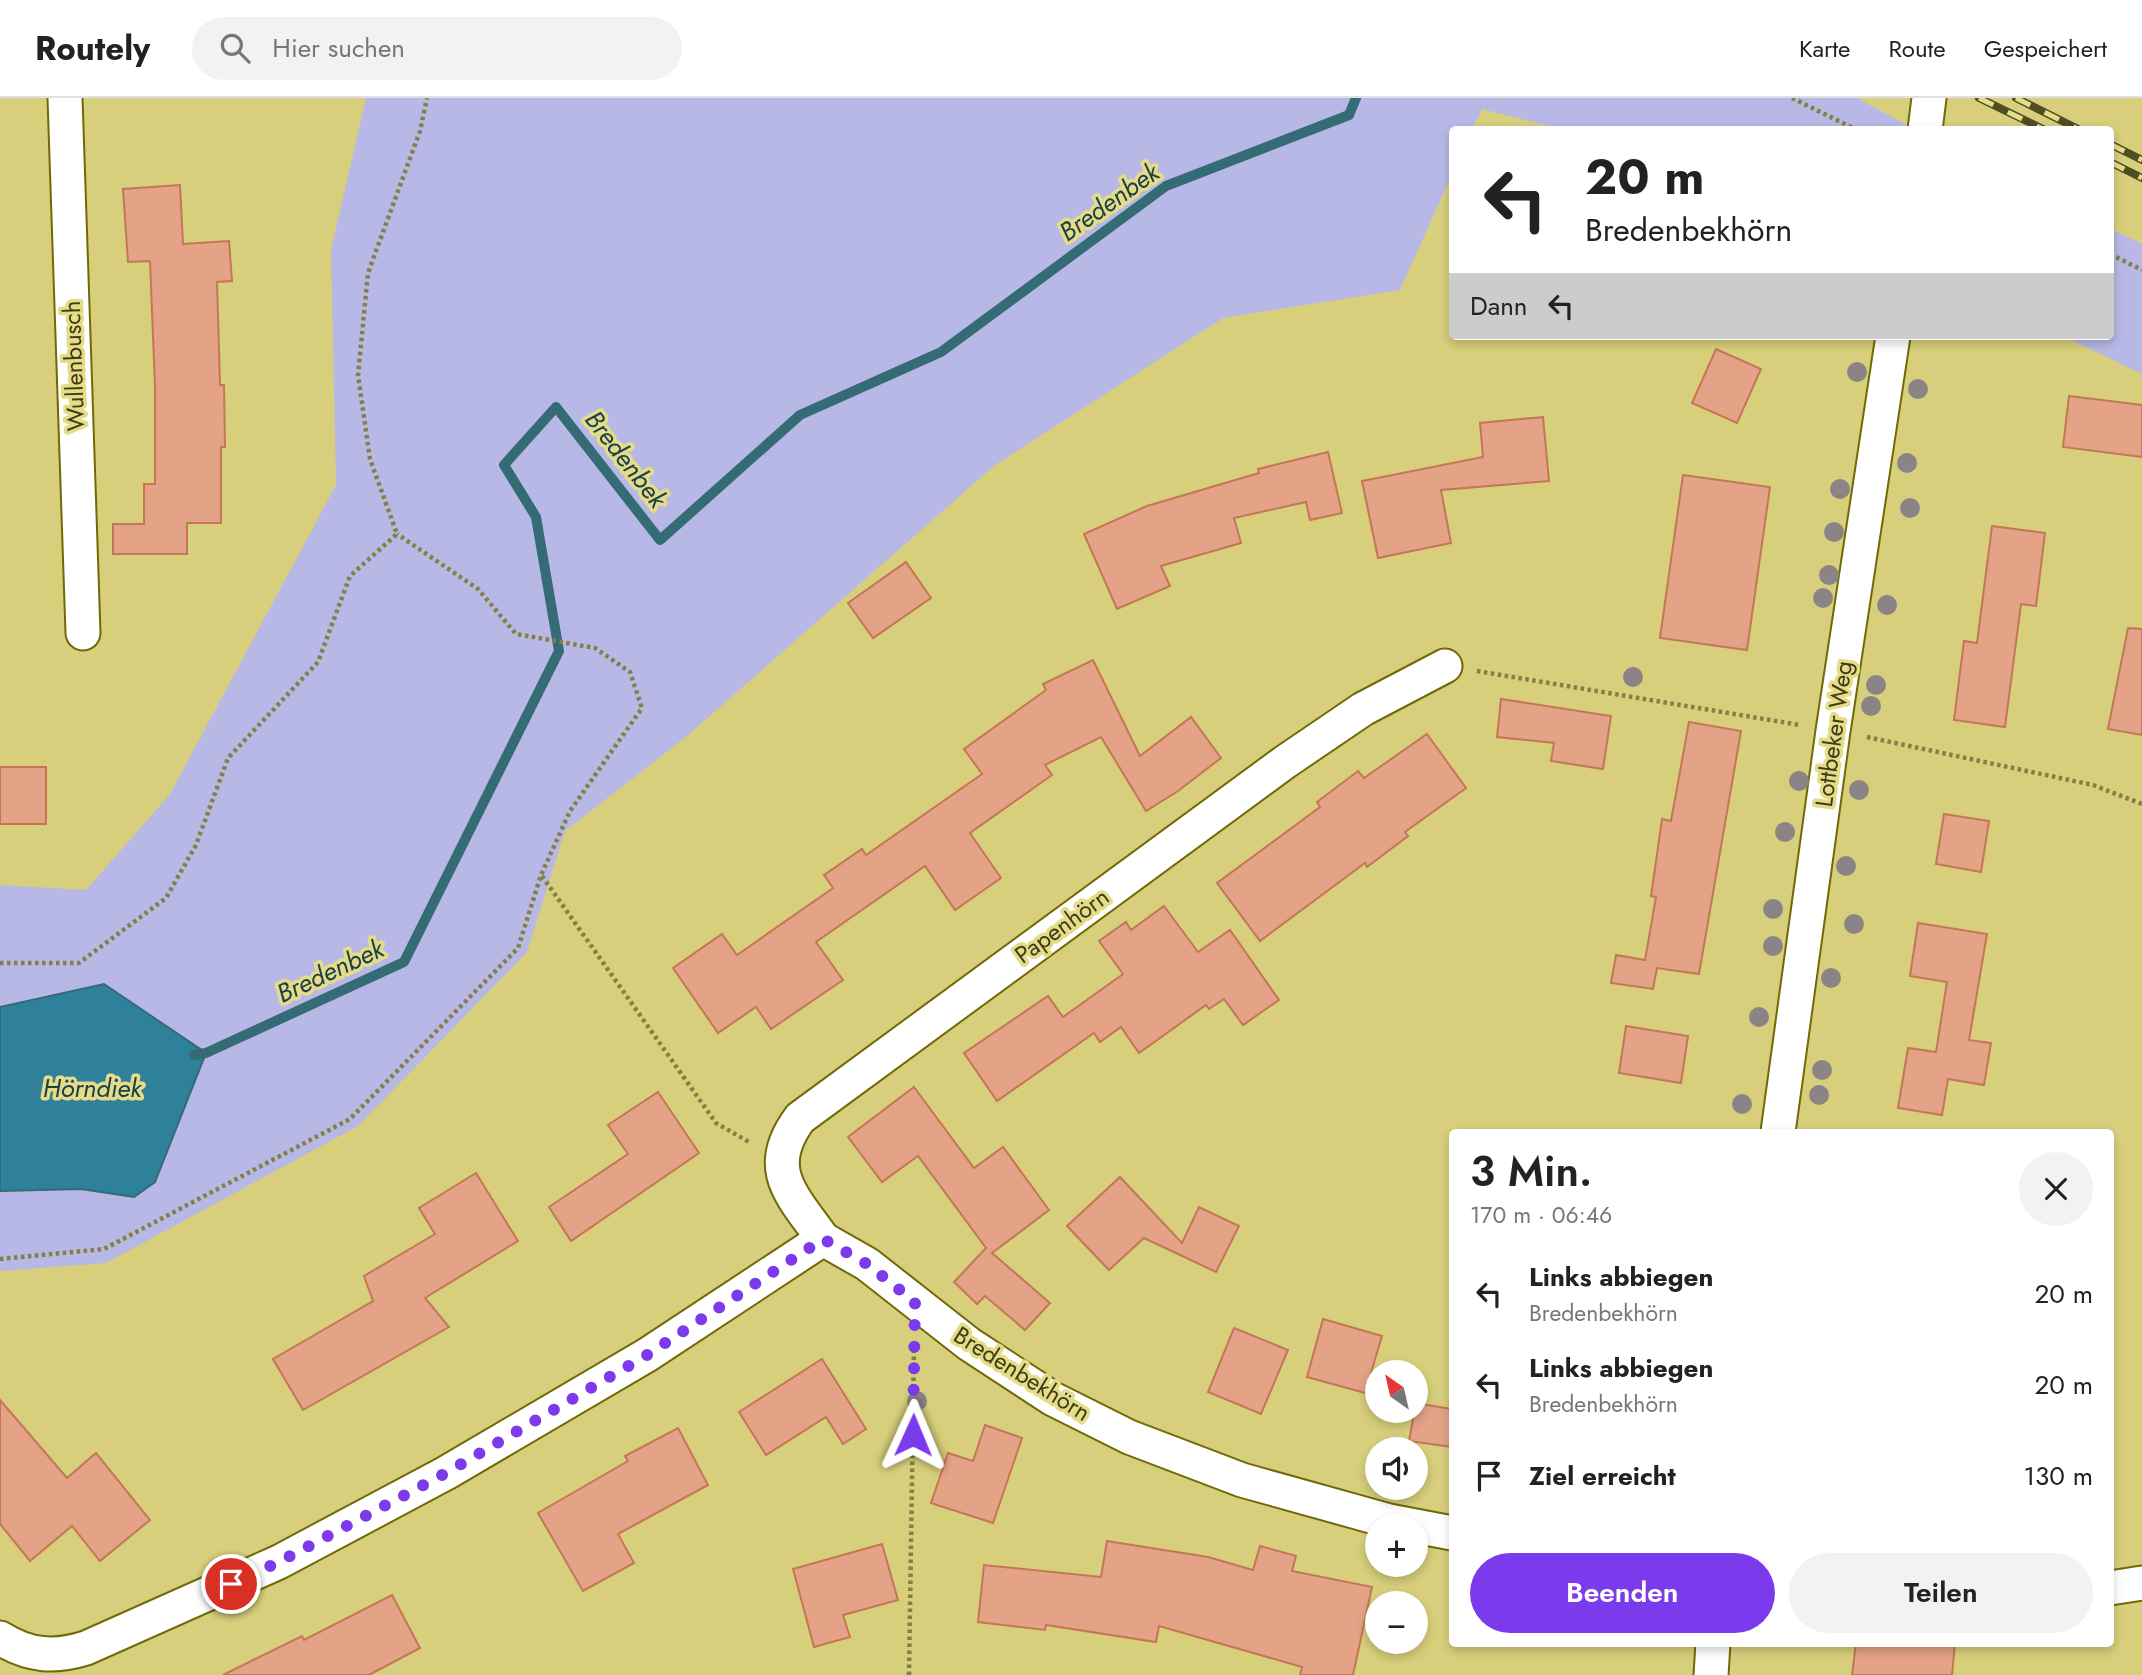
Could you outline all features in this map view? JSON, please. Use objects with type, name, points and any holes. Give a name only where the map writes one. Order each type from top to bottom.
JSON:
[{"type":"street","name":"Wullenbusch","points":[[65,98],[83,634]]},
{"type":"street","points":[[1926,126],[1929,98]]},
{"type":"street","name":"Lottbeker Weg","points":[[1779,1129],[1833,731],[1892,340]]},
{"type":"street","name":"Papenhörn","points":[[781,1160],[787,1135],[800,1118],[1285,762],[1363,709],[1445,666]]},
{"type":"street","points":[[0,1637],[40,1655],[61,1655],[86,1648],[279,1562],[446,1473],[647,1355],[823,1239],[793,1197],[785,1180],[781,1160]]},
{"type":"street","name":"Bredenbekhörn","points":[[823,1239],[867,1264],[969,1344],[1053,1399],[1129,1437],[1242,1480],[1389,1521],[1449,1532]]},
{"type":"street","points":[[2114,1587],[2142,1583]]},
{"type":"street","points":[[1711,1675],[1713,1647]]},
{"type":"path","points":[[0,1259],[104,1249],[350,1119],[518,948],[541,875],[569,810],[642,708],[629,672],[595,648],[516,634],[478,589],[397,534],[370,460],[358,375],[368,273],[420,131],[427,98]]},
{"type":"path","points":[[1792,98],[1849,126]]},
{"type":"path","points":[[2114,256],[2142,270]]},
{"type":"path","points":[[0,963],[79,963],[166,898],[196,845],[228,758],[318,662],[350,576],[397,534]]},
{"type":"path","points":[[541,875],[716,1123],[781,1160]]},
{"type":"path","points":[[909,1675],[915,1302]]},
{"type":"shaded area","points":[[366,98],[1857,98],[1908,126],[1549,126],[1482,109],[1474,126],[1449,126],[1449,181],[1400,290],[1223,318],[995,465],[687,736],[565,831],[527,952],[358,1126],[106,1263],[0,1271],[0,1191],[81,1189],[134,1197],[104,984],[0,1007],[0,885],[86,890],[170,794],[336,485],[331,250]]},
{"type":"shaded area","points":[[2114,230],[2142,244],[2142,374],[2071,340],[2114,340]]},
{"type":"water","name":"Hörndiek","points":[[104,984],[206,1053],[155,1182],[134,1197],[81,1189],[0,1191],[0,1007]]},
{"type":"building","points":[[180,185],[183,244],[229,241],[232,281],[217,282],[220,385],[224,385],[225,447],[221,447],[221,523],[187,523],[187,554],[113,554],[113,524],[144,524],[144,484],[155,484],[155,386],[150,261],[128,262],[123,189]]},
{"type":"building","points":[[1716,349],[1761,369],[1737,423],[1692,403]]},
{"type":"building","points":[[2069,396],[2142,405],[2142,457],[2063,447]]},
{"type":"building","points":[[1543,417],[1549,481],[1441,490],[1451,543],[1378,558],[1362,481],[1483,457],[1480,423]]},
{"type":"building","points":[[1328,452],[1342,513],[1310,520],[1306,502],[1234,518],[1241,543],[1161,566],[1170,586],[1117,609],[1084,534],[1147,506],[1259,473],[1258,469]]},
{"type":"building","points":[[1683,475],[1770,487],[1747,650],[1660,638]]},
{"type":"building","points":[[1992,526],[2045,533],[2036,606],[2021,604],[2005,727],[1954,720],[1964,641],[1977,643]]},
{"type":"building","points":[[906,562],[931,598],[873,638],[848,603]]},
{"type":"building","points":[[2128,628],[2142,629],[2142,735],[2108,729]]},
{"type":"building","points":[[1093,660],[1140,756],[1191,717],[1221,758],[1178,791],[1146,811],[1101,737],[1045,765],[1052,775],[970,833],[1001,878],[955,910],[925,866],[816,942],[843,980],[771,1029],[756,1007],[718,1033],[673,968],[722,934],[737,955],[833,888],[824,875],[862,849],[866,855],[982,774],[964,749],[1046,690],[1043,684]]},
{"type":"building","points":[[1501,699],[1611,716],[1603,769],[1551,761],[1554,743],[1497,737]]},
{"type":"building","points":[[1689,722],[1741,731],[1699,974],[1657,968],[1653,989],[1611,983],[1616,955],[1645,960],[1656,897],[1651,896],[1662,819],[1671,821]]},
{"type":"building","points":[[1427,734],[1466,788],[1405,832],[1408,836],[1367,867],[1365,863],[1260,941],[1217,883],[1320,807],[1317,802],[1358,771],[1364,778]]},
{"type":"building","points":[[0,767],[46,767],[46,824],[0,824]]},
{"type":"building","points":[[1944,814],[1989,821],[1981,872],[1936,864]]},
{"type":"building","points":[[1164,906],[1198,952],[1230,930],[1279,1000],[1243,1025],[1224,999],[1209,1009],[1206,1005],[1139,1053],[1121,1027],[1100,1042],[1094,1033],[997,1101],[964,1053],[1048,996],[1063,1017],[1123,974],[1099,941],[1126,922],[1131,930]]},
{"type":"building","points":[[1918,923],[1987,934],[1969,1040],[1991,1043],[1984,1085],[1948,1079],[1942,1115],[1898,1108],[1908,1048],[1936,1052],[1947,982],[1910,976]]},
{"type":"building","points":[[1626,1026],[1688,1036],[1681,1083],[1619,1073]]},
{"type":"building","points":[[914,1087],[974,1168],[1003,1147],[1049,1210],[992,1253],[1050,1303],[1025,1330],[985,1296],[977,1304],[954,1282],[986,1248],[918,1156],[882,1182],[848,1137]]},
{"type":"building","points":[[658,1092],[699,1153],[571,1241],[549,1207],[628,1154],[608,1125]]},
{"type":"building","points":[[476,1173],[518,1241],[425,1298],[449,1327],[303,1410],[273,1359],[373,1301],[364,1276],[435,1234],[419,1208]]},
{"type":"building","points":[[1120,1177],[1182,1243],[1199,1207],[1239,1226],[1216,1272],[1144,1238],[1109,1270],[1067,1226]]},
{"type":"building","points":[[1323,1319],[1382,1336],[1375,1360],[1365,1360],[1365,1393],[1307,1377]]},
{"type":"building","points":[[1234,1328],[1288,1350],[1261,1414],[1208,1392]]},
{"type":"building","points":[[822,1359],[866,1429],[843,1444],[826,1417],[766,1455],[739,1412]]},
{"type":"building","points":[[0,1400],[67,1478],[96,1453],[150,1520],[100,1561],[72,1526],[30,1561],[0,1524]]},
{"type":"building","points":[[1428,1405],[1449,1408],[1449,1447],[1428,1444],[1428,1437],[1410,1437],[1412,1423],[1428,1423]]},
{"type":"building","points":[[985,1425],[1022,1438],[993,1523],[931,1503],[948,1453],[973,1461]]},
{"type":"building","points":[[678,1428],[708,1485],[618,1534],[634,1563],[583,1591],[538,1513],[628,1461],[625,1456]]},
{"type":"building","points":[[1107,1541],[1208,1557],[1253,1570],[1260,1546],[1296,1556],[1292,1571],[1372,1587],[1371,1591],[1365,1591],[1365,1619],[1353,1675],[1300,1675],[1302,1667],[1159,1626],[1156,1642],[1046,1625],[1045,1630],[978,1622],[984,1565],[1101,1577]]},
{"type":"building","points":[[882,1544],[898,1600],[843,1615],[850,1637],[814,1647],[793,1569]]},
{"type":"building","points":[[392,1595],[420,1648],[369,1675],[223,1675],[302,1636],[304,1640]]},
{"type":"building","points":[[1856,1647],[1955,1647],[1952,1675],[1852,1675]]},
{"type":"waterway","name":"Bredenbek","points":[[194,1055],[206,1053],[404,962],[559,651],[536,517],[504,465],[556,407],[660,540],[800,415],[941,352],[1166,186],[1349,115],[1356,98]]},
{"type":"railway","points":[[1979,98],[2037,126]]},
{"type":"railway","points":[[2016,98],[2072,126]]},
{"type":"railway","points":[[2114,146],[2142,160]]},
{"type":"railway","points":[[2114,164],[2142,178]]},
{"type":"route","points":[[231,1584],[279,1562],[446,1473],[647,1355],[823,1239],[867,1264],[915,1302],[913,1435]]}]
